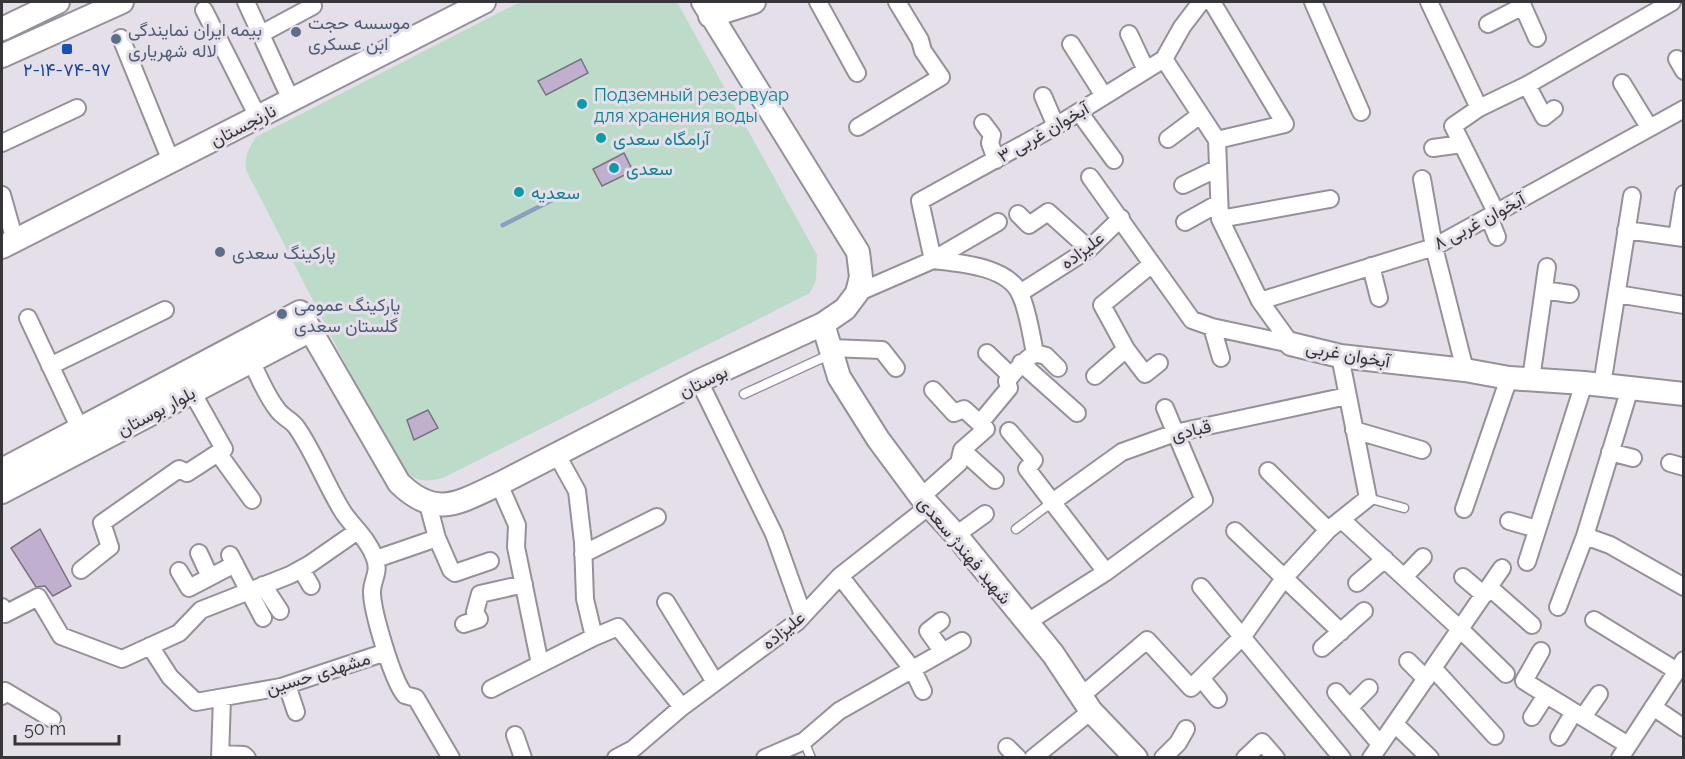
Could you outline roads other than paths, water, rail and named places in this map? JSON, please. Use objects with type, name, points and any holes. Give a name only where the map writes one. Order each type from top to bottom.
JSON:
[{"type":"street","points":[[2,29],[58,2]]},
{"type":"street","points":[[2,56],[122,2]]},
{"type":"street","points":[[246,2],[291,100]]},
{"type":"street","name":"نارنجستان","points":[[8,244],[484,2]]},
{"type":"street","points":[[754,2],[706,9],[858,252],[861,277],[857,293]]},
{"type":"street","points":[[818,2],[857,73]]},
{"type":"street","points":[[858,127],[941,77],[923,51],[920,40],[897,2]]},
{"type":"street","points":[[1201,2],[1182,27],[1164,58],[1217,140],[1285,123],[1212,2]]},
{"type":"street","points":[[1313,2],[1362,112]]},
{"type":"street","points":[[1429,2],[1479,108]]},
{"type":"street","points":[[1497,237],[1492,214],[1453,126],[1479,108],[1527,85],[1672,2]]},
{"type":"street","points":[[1488,24],[1522,4],[1537,38]]},
{"type":"street","points":[[261,34],[314,6]]},
{"type":"street","points":[[204,10],[258,117]]},
{"type":"street","points":[[1129,34],[1146,70]]},
{"type":"street","points":[[121,38],[171,161]]},
{"type":"street","points":[[1071,44],[1104,96]]},
{"type":"street","name":"آبخوان غربی ۳","points":[[933,260],[920,201],[1056,126],[1164,58]]},
{"type":"street","points":[[1622,83],[1649,127]]},
{"type":"street","points":[[1527,85],[1544,117],[1554,109]]},
{"type":"street","points":[[1043,96],[1056,126]]},
{"type":"street","points":[[2,143],[77,108]]},
{"type":"street","points":[[1079,112],[1114,160]]},
{"type":"street","name":"آبخوان غربی ۸","points":[[1260,301],[1434,247],[1649,127],[1682,114]]},
{"type":"street","points":[[1168,139],[1200,115]]},
{"type":"street","points":[[983,123],[992,135],[990,143],[996,160]]},
{"type":"street","name":"آبخوان غربی","points":[[1217,140],[1219,211],[1260,301],[1291,344],[1340,356],[1465,370],[1509,378],[1683,390]]},
{"type":"street","points":[[1433,148],[1462,144]]},
{"type":"street","points":[[1183,185],[1218,168]]},
{"type":"street","points":[[1090,177],[1192,320],[1212,327],[1291,344]]},
{"type":"street","points":[[1422,179],[1434,247],[1465,370]]},
{"type":"street","points":[[1626,230],[1680,237],[1683,194]]},
{"type":"street","points":[[2,195],[8,244]]},
{"type":"street","points":[[1527,562],[1537,529],[1593,384],[1617,294],[1632,196]]},
{"type":"street","points":[[1185,222],[1219,211],[1330,199]]},
{"type":"street","points":[[1018,214],[1029,225],[1048,212],[1089,249]]},
{"type":"street","name":"علیزاده","points":[[1020,293],[1089,249],[1121,218]]},
{"type":"street","points":[[857,293],[933,260],[998,222]]},
{"type":"street","points":[[933,260],[976,266],[1008,278],[1020,293],[1035,353],[1046,356],[1058,368]]},
{"type":"street","points":[[1152,264],[1102,305],[1126,349],[1145,374],[1159,363]]},
{"type":"street","points":[[1371,266],[1379,298]]},
{"type":"street","points":[[1531,379],[1547,267]]},
{"type":"street","points":[[1544,290],[1570,294]]},
{"type":"street","name":"بوستان","points":[[428,504],[446,504],[469,498],[499,484],[699,381],[823,324],[845,309],[857,293]]},
{"type":"street","points":[[1617,294],[1683,305]]},
{"type":"street","points":[[50,366],[165,310]]},
{"type":"street","points":[[28,318],[80,429]]},
{"type":"street","points":[[305,321],[399,483],[412,495],[428,504],[437,538],[451,570],[455,573],[490,561]]},
{"type":"street","name":"بلوار بوستان","points":[[2,492],[251,361],[305,321]]},
{"type":"street","name":"بلوار بوستان","points":[[2,470],[80,429],[305,321]]},
{"type":"street","name":"شهید فهندژ سعدی","points":[[823,324],[839,377],[872,430],[925,502],[956,535],[1053,654],[1086,704],[1136,758]]},
{"type":"street","points":[[1212,327],[1221,358]]},
{"type":"street","points":[[1095,376],[1126,349]]},
{"type":"street","points":[[831,351],[882,350],[896,368]]},
{"type":"street","points":[[987,353],[1016,369],[1077,413]]},
{"type":"street","name":"علیزاده","points":[[616,758],[635,753],[682,707],[803,615],[840,576],[925,502],[959,463],[962,450],[983,426],[1009,388],[1007,381],[1016,369],[1035,353]]},
{"type":"street","points":[[1196,683],[1243,636],[1285,578],[1328,530],[1368,498],[1340,356]]},
{"type":"street","points":[[251,361],[278,411],[296,426],[342,510],[356,532],[368,542],[376,559],[377,576],[372,590],[375,612],[386,652]]},
{"type":"street","points":[[1464,509],[1509,378]]},
{"type":"street","points":[[699,381],[774,534],[803,615]]},
{"type":"street","points":[[1558,607],[1586,536],[1630,388]]},
{"type":"street","points":[[933,390],[954,413],[964,409],[983,426]]},
{"type":"street","points":[[81,570],[110,548],[102,523],[179,469],[187,473],[224,449],[192,392]]},
{"type":"street","name":"قبادی","points":[[1051,503],[1122,452],[1131,440],[1175,433],[1347,396]]},
{"type":"street","points":[[1026,623],[1106,572],[1204,500],[1165,408]]},
{"type":"street","points":[[1354,430],[1422,450]]},
{"type":"street","points":[[1009,431],[1034,460],[1027,469],[1106,572]]},
{"type":"street","points":[[962,450],[995,480]]},
{"type":"street","points":[[1610,452],[1633,458]]},
{"type":"street","points":[[218,453],[252,500]]},
{"type":"street","points":[[557,455],[577,491],[585,599],[594,637]]},
{"type":"street","points":[[1268,471],[1328,530]]},
{"type":"street","points":[[499,484],[517,525],[516,547],[540,664]]},
{"type":"street","points":[[956,535],[985,514]]},
{"type":"street","points":[[583,554],[657,517]]},
{"type":"street","points":[[1342,520],[1506,674]]},
{"type":"street","points":[[1509,521],[1537,529]]},
{"type":"street","points":[[1235,531],[1341,632]]},
{"type":"street","points":[[3,611],[38,597],[61,636],[122,659],[179,633],[201,610],[302,568],[356,532]]},
{"type":"street","points":[[1586,536],[1610,545],[1683,587]]},
{"type":"street","points":[[376,559],[437,538]]},
{"type":"street","points":[[199,552],[210,577]]},
{"type":"street","points":[[1404,577],[1423,557]]},
{"type":"street","points":[[179,571],[189,588],[210,577],[233,559],[256,588],[280,611]]},
{"type":"street","points":[[1358,583],[1385,559]]},
{"type":"street","points":[[302,568],[312,586]]},
{"type":"street","points":[[1336,692],[1350,708],[1375,751],[1502,568]]},
{"type":"street","points":[[840,576],[913,670],[923,691]]},
{"type":"street","points":[[1463,578],[1487,591],[1532,625]]},
{"type":"street","points":[[464,624],[478,619],[475,612],[480,594],[524,584]]},
{"type":"street","points":[[1201,587],[1342,758]]},
{"type":"street","points":[[256,588],[263,618]]},
{"type":"street","points":[[666,602],[715,682]]},
{"type":"street","points":[[1322,648],[1364,611]]},
{"type":"street","points":[[1540,651],[1524,681],[1579,715],[1624,751],[1680,666],[1594,620]]},
{"type":"street","points":[[941,621],[928,631],[943,652]]},
{"type":"street","points":[[491,689],[618,627],[682,707]]},
{"type":"street","points":[[1043,755],[1086,704],[1147,640],[1218,699]]},
{"type":"street","points":[[765,758],[804,741],[839,711],[962,641]]},
{"type":"street","name":"مشهدی حسین","points":[[150,646],[170,677],[196,702],[287,685],[386,652],[402,693],[416,698],[451,758]]},
{"type":"street","points":[[1408,661],[1430,674],[1495,736]]},
{"type":"street","points":[[287,685],[296,712]]},
{"type":"street","points":[[1350,708],[1370,688]]},
{"type":"street","points":[[2,696],[5,691],[52,719]]},
{"type":"street","points":[[1559,737],[1599,694]]},
{"type":"street","points":[[1532,717],[1546,695]]},
{"type":"street","points":[[222,698],[220,756],[244,755],[247,758]]},
{"type":"street","points":[[1653,707],[1683,728]]},
{"type":"street","points":[[1395,724],[1430,758]]},
{"type":"street","points":[[1163,758],[1178,743],[1186,729]]},
{"type":"street","points":[[516,735],[523,758]]},
{"type":"street","points":[[1245,758],[1262,742],[1276,758]]},
{"type":"lane","points":[[744,394],[831,351]]},
{"type":"lane","points":[[1368,498],[1404,508]]},
{"type":"lane","points":[[1016,529],[1051,503]]},
{"type":"lane","points":[[804,741],[811,758]]},
{"type":"water","points":[[561,193],[563,197],[502,228],[500,224]]},
{"type":"place","name":"موسسه حجت ابن عسکری","points":[[296,32]]},
{"type":"place","name":"بیمه ایران نمایندگی لاله شهریاری","points":[[116,39]]},
{"type":"place","name":"۲-۱۴-۷۴-۹۷","points":[[67,49]]},
{"type":"place","name":"Подземный резервуар для хранения воды","points":[[582,104]]},
{"type":"place","name":"آرامگاه سعدی","points":[[601,138]]},
{"type":"place","name":"سعدی","points":[[614,168]]},
{"type":"place","name":"سعدیه","points":[[519,192]]},
{"type":"place","name":"پارکینگ سعدی","points":[[220,252]]},
{"type":"place","name":"پارکینگ عمومی گلستان سعدی","points":[[282,314]]}]
